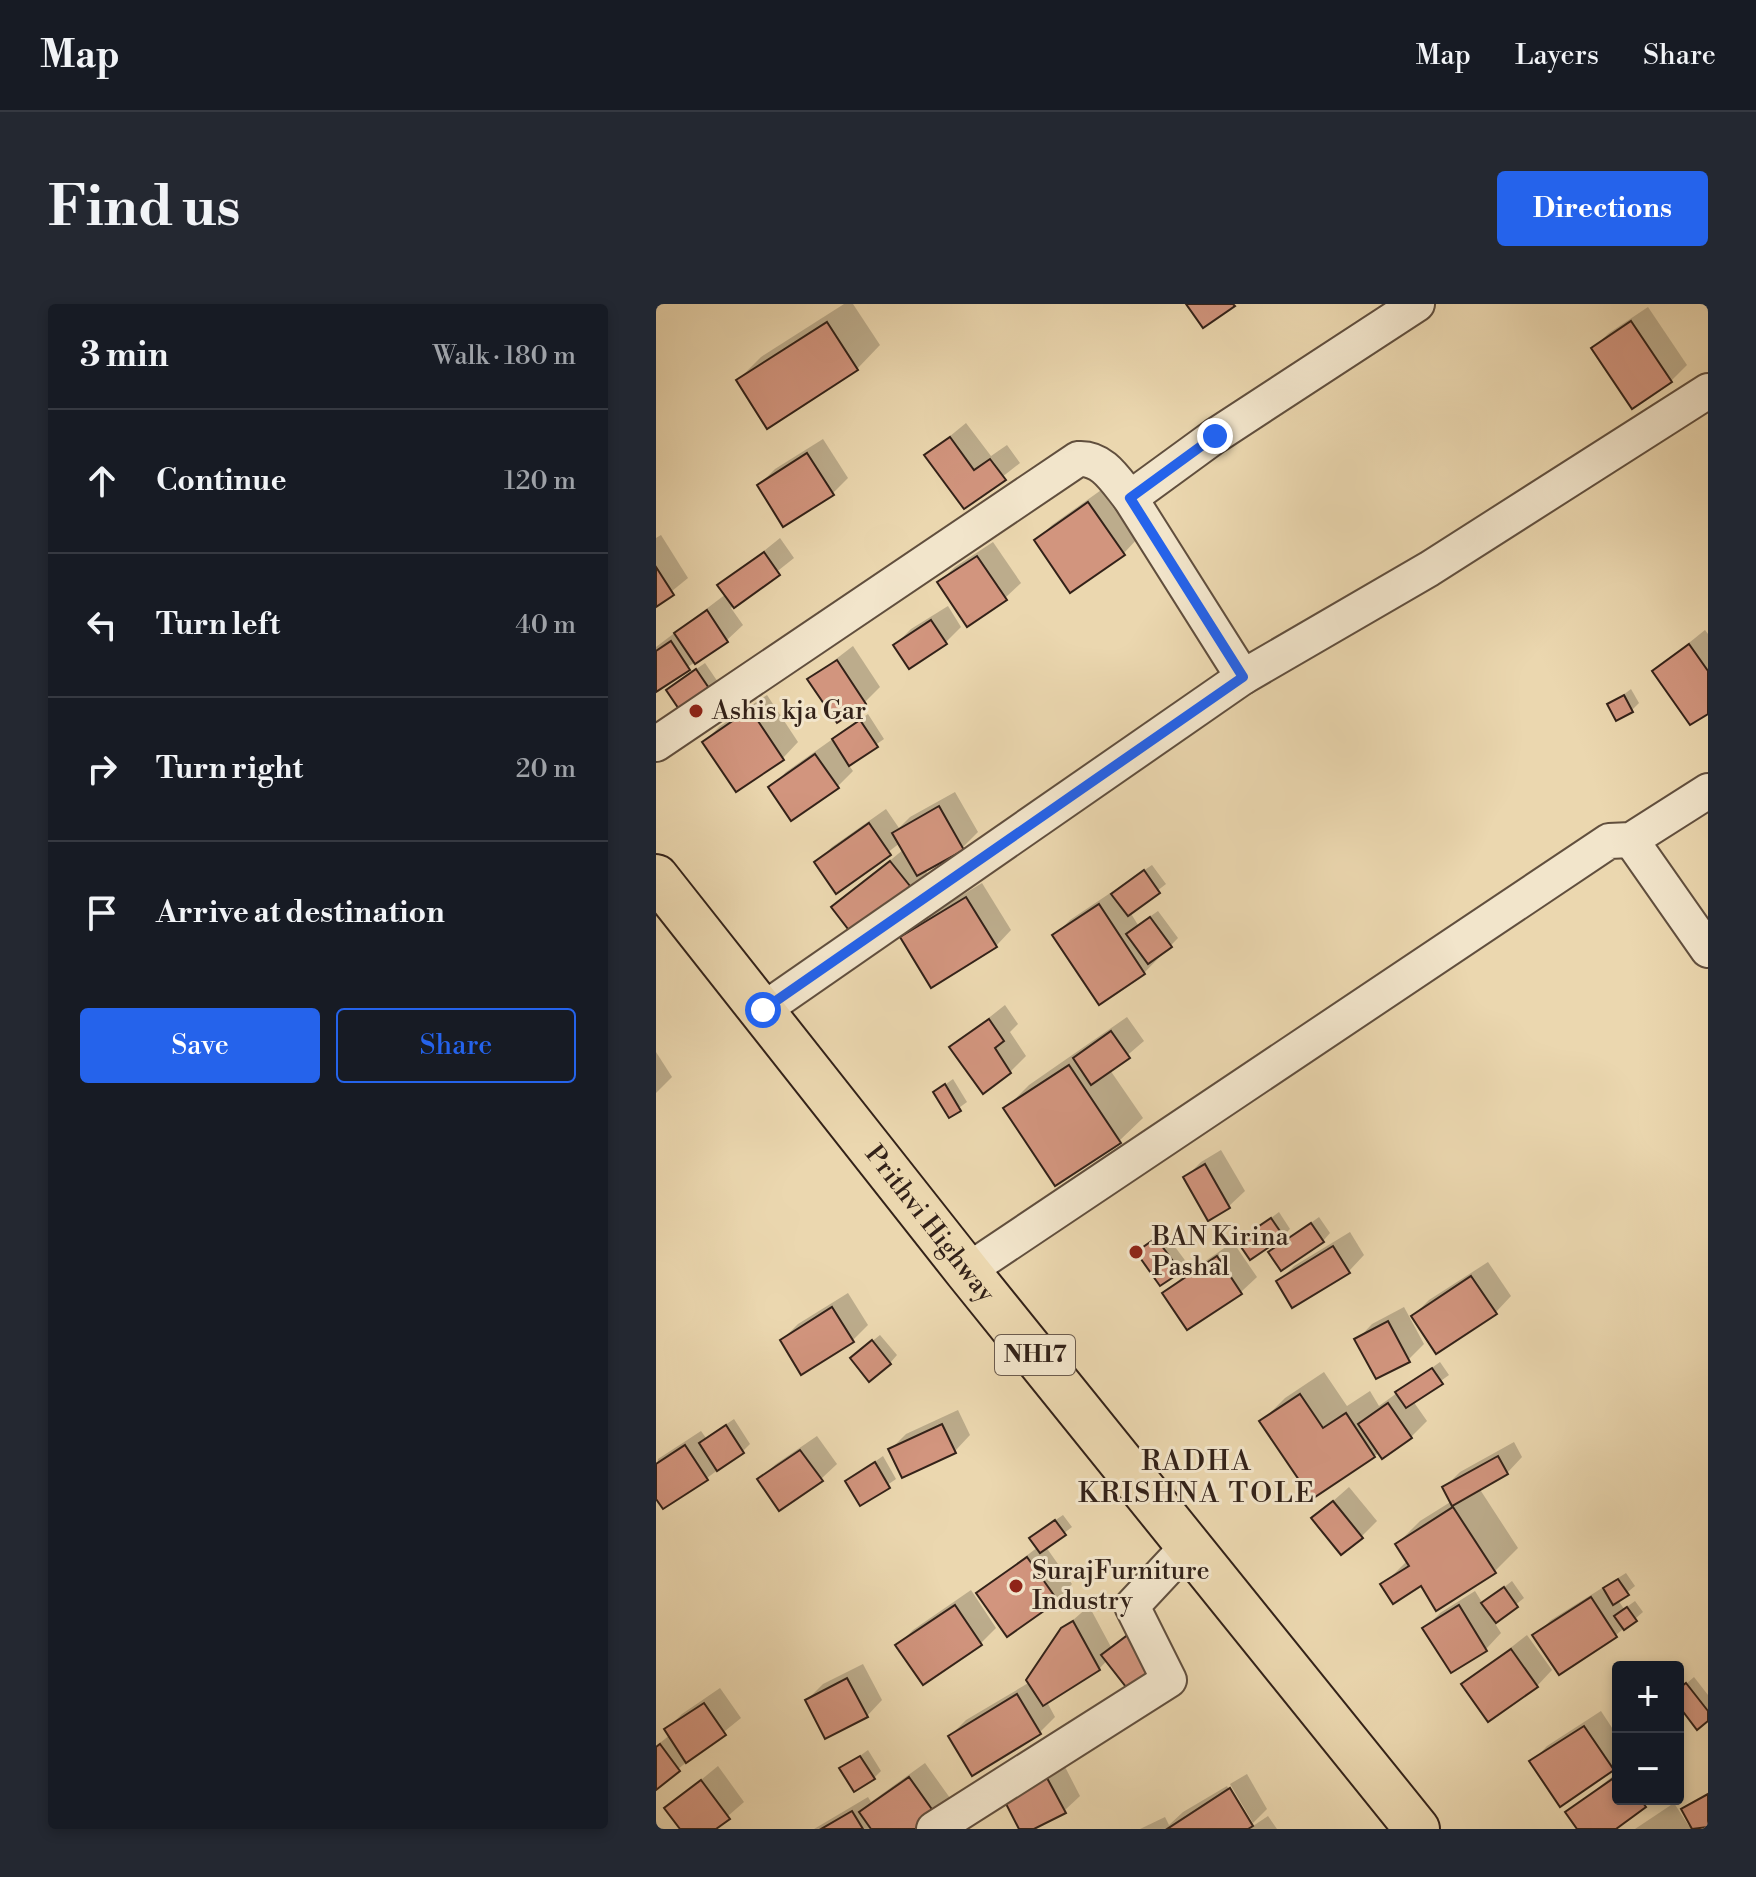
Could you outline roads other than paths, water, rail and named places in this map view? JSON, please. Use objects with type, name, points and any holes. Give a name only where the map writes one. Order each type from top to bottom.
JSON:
[{"type":"highway","name":"Prithvi Highway","points":[[656,877],[967,1271],[1417,1829]]},
{"type":"street","points":[[1130,498],[1215,436],[1417,304]]},
{"type":"street","points":[[763,1010],[1243,677],[1429,569],[1708,391]]},
{"type":"street","points":[[656,744],[1078,459],[1089,458],[1103,466],[1130,498],[1243,677]]},
{"type":"street","points":[[967,1271],[1609,841],[1631,840],[1708,791]]},
{"type":"street","points":[[1631,840],[1708,950]]},
{"type":"street","points":[[934,1829],[1169,1680],[1132,1606],[1188,1546]]},
{"type":"place","name":"Ashis kja Gar","points":[[696,711]]},
{"type":"place","name":"BAN Kirina Pashal","points":[[1136,1252]]},
{"type":"place","name":"SurajFurniture Industry","points":[[1016,1586]]},
{"type":"district","name":"RADHA KRISHNA TOLE","points":[[1197,1477]]}]
